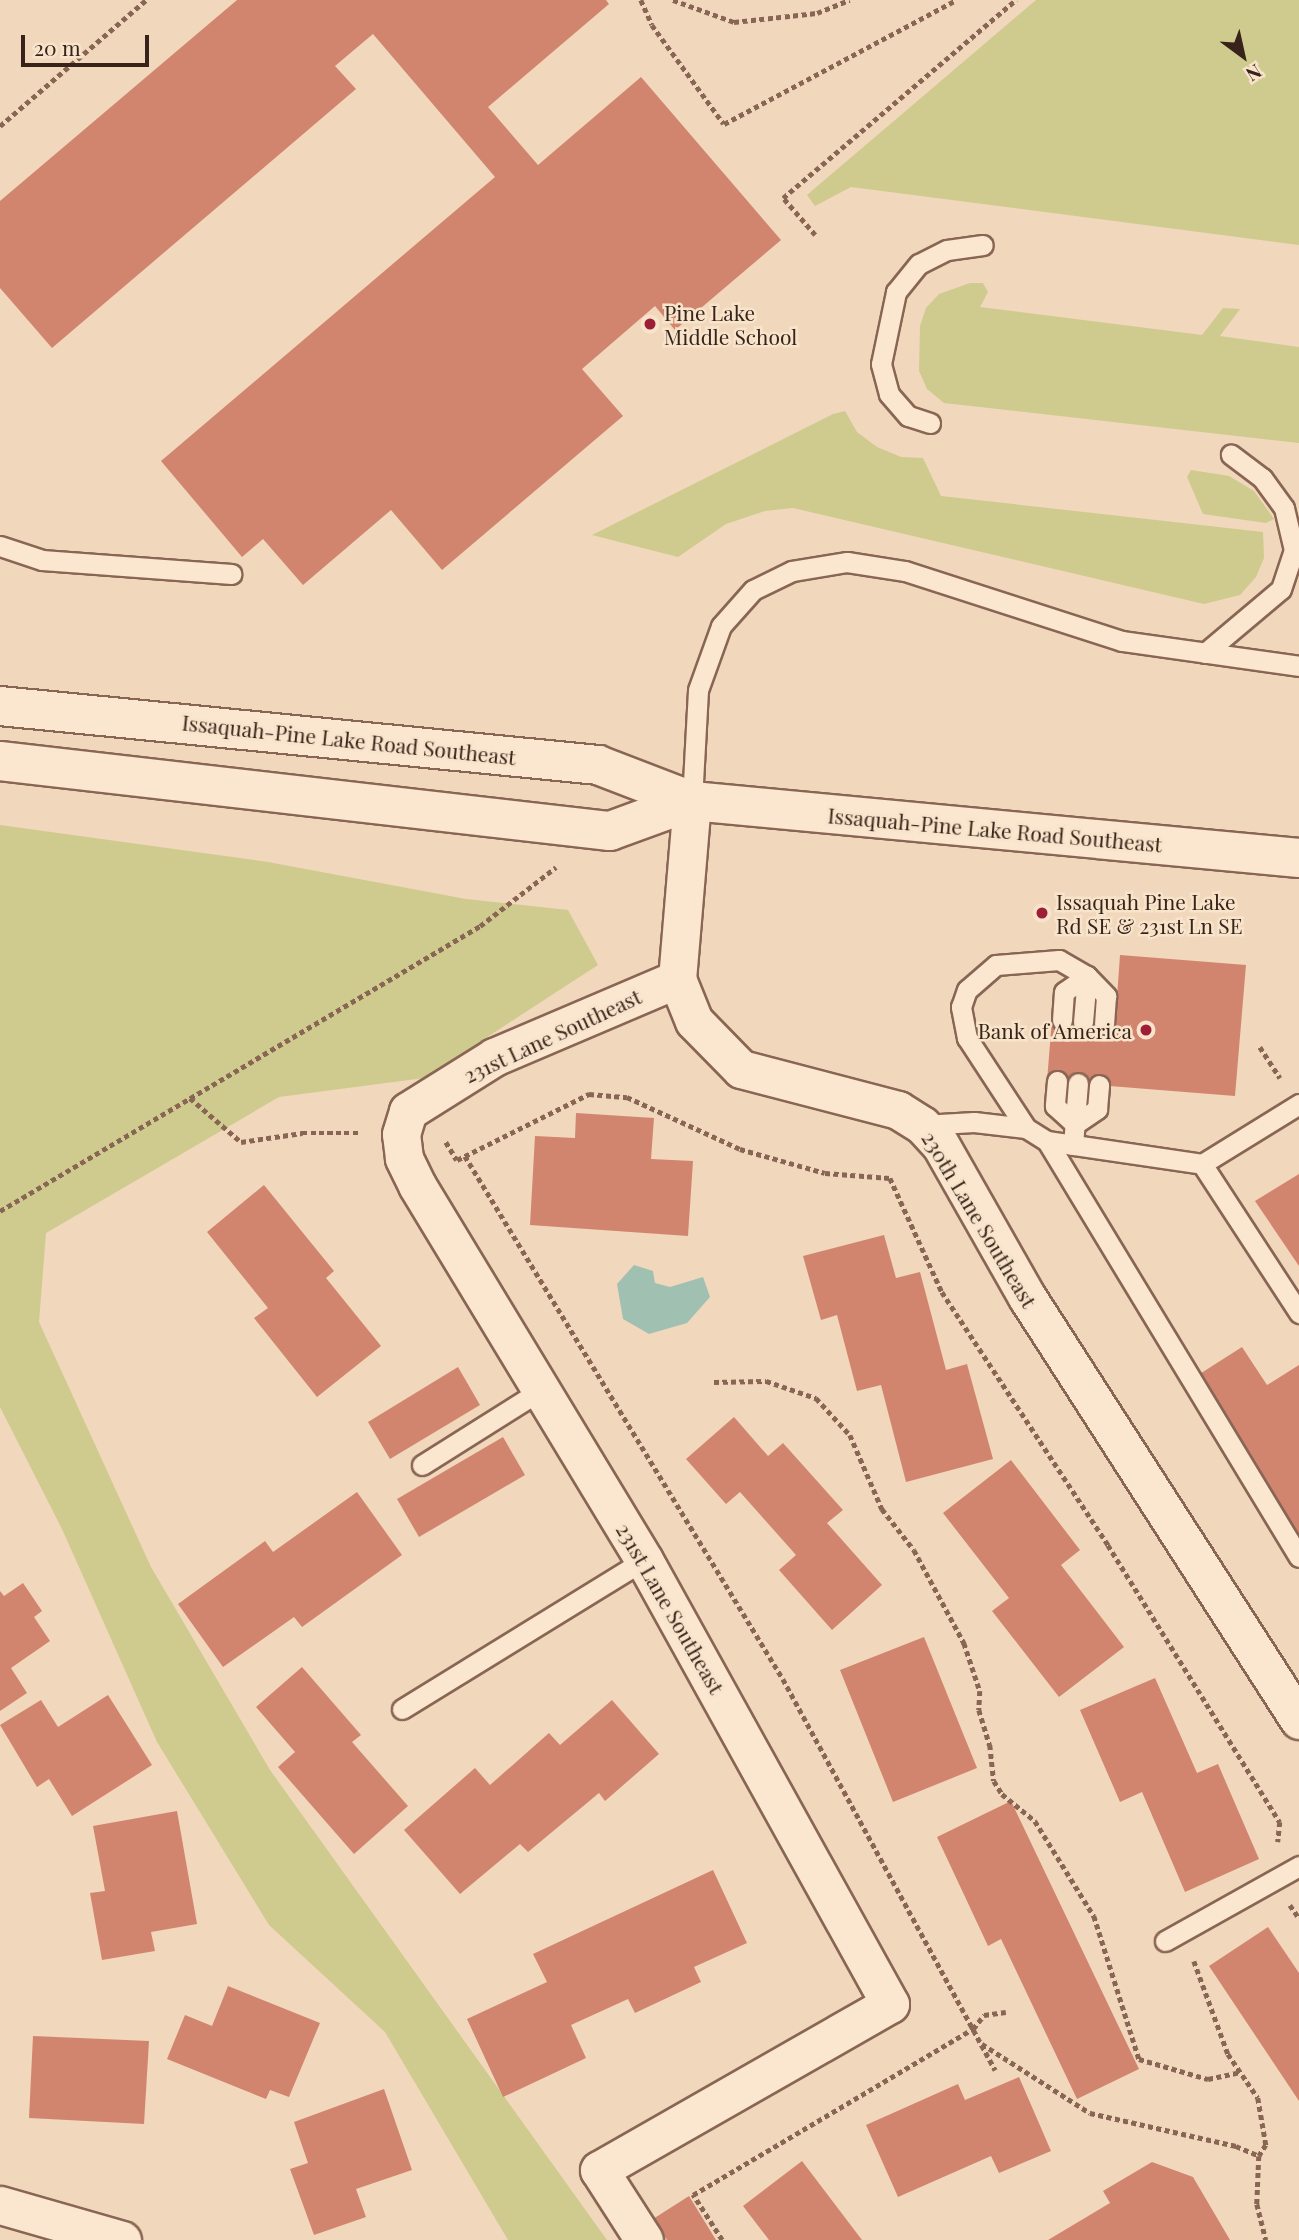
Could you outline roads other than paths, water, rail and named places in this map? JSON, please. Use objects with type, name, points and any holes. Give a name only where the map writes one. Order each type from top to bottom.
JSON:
[{"type":"main road","name":"Issaquah-Pine Lake Road Southeast","points":[[0,706],[598,765],[692,801],[1299,859]]},
{"type":"main road","name":"Issaquah-Pine Lake Road Southeast","points":[[0,761],[610,831],[692,801]]},
{"type":"street","name":"230th Lane Southeast","points":[[692,801],[677,979],[694,1021],[741,1069],[898,1110],[922,1125],[940,1144],[1027,1297],[1299,1720]]},
{"type":"street","name":"231st Lane Southeast","points":[[644,2240],[599,2169],[890,2004],[644,1560],[417,1185],[404,1158],[401,1134],[408,1111],[494,1057],[677,979]]},
{"type":"street","points":[[0,2205],[122,2240]]},
{"type":"lane","points":[[930,423],[908,416],[889,394],[881,364],[896,292],[919,264],[947,250],[983,245]]},
{"type":"lane","points":[[1205,653],[1281,589],[1294,550],[1284,508],[1262,478],[1231,455]]},
{"type":"lane","points":[[0,546],[42,560],[231,574]]},
{"type":"lane","points":[[692,801],[698,690],[721,626],[753,590],[792,571],[847,562],[905,571],[1122,641],[1299,666]]},
{"type":"lane","points":[[1104,1024],[1106,996],[1087,976],[1059,960],[1014,960],[979,975],[967,990],[961,1007],[967,1038],[1026,1128],[1047,1141],[1202,1164],[1299,1104]]},
{"type":"lane","points":[[1062,1020],[1064,992],[1087,976]]},
{"type":"lane","points":[[1083,1022],[1087,976]]},
{"type":"lane","points":[[1057,1082],[1055,1106],[1075,1124]]},
{"type":"lane","points":[[1073,1145],[1078,1083]]},
{"type":"lane","points":[[1075,1124],[1097,1109],[1099,1085]]},
{"type":"lane","points":[[922,1125],[974,1122],[1026,1128]]},
{"type":"lane","points":[[1047,1141],[1299,1557]]},
{"type":"lane","points":[[1202,1164],[1299,1313]]},
{"type":"lane","points":[[422,1465],[541,1390]]},
{"type":"lane","points":[[402,1709],[644,1560]]},
{"type":"lane","points":[[1165,1941],[1299,1866]]},
{"type":"place","name":"Pine Lake Middle School","points":[[650,324]]},
{"type":"place","name":"Issaquah Pine Lake Rd SE & 231st Ln SE","points":[[1042,913]]},
{"type":"place","name":"Bank of America","points":[[1146,1030]]}]
